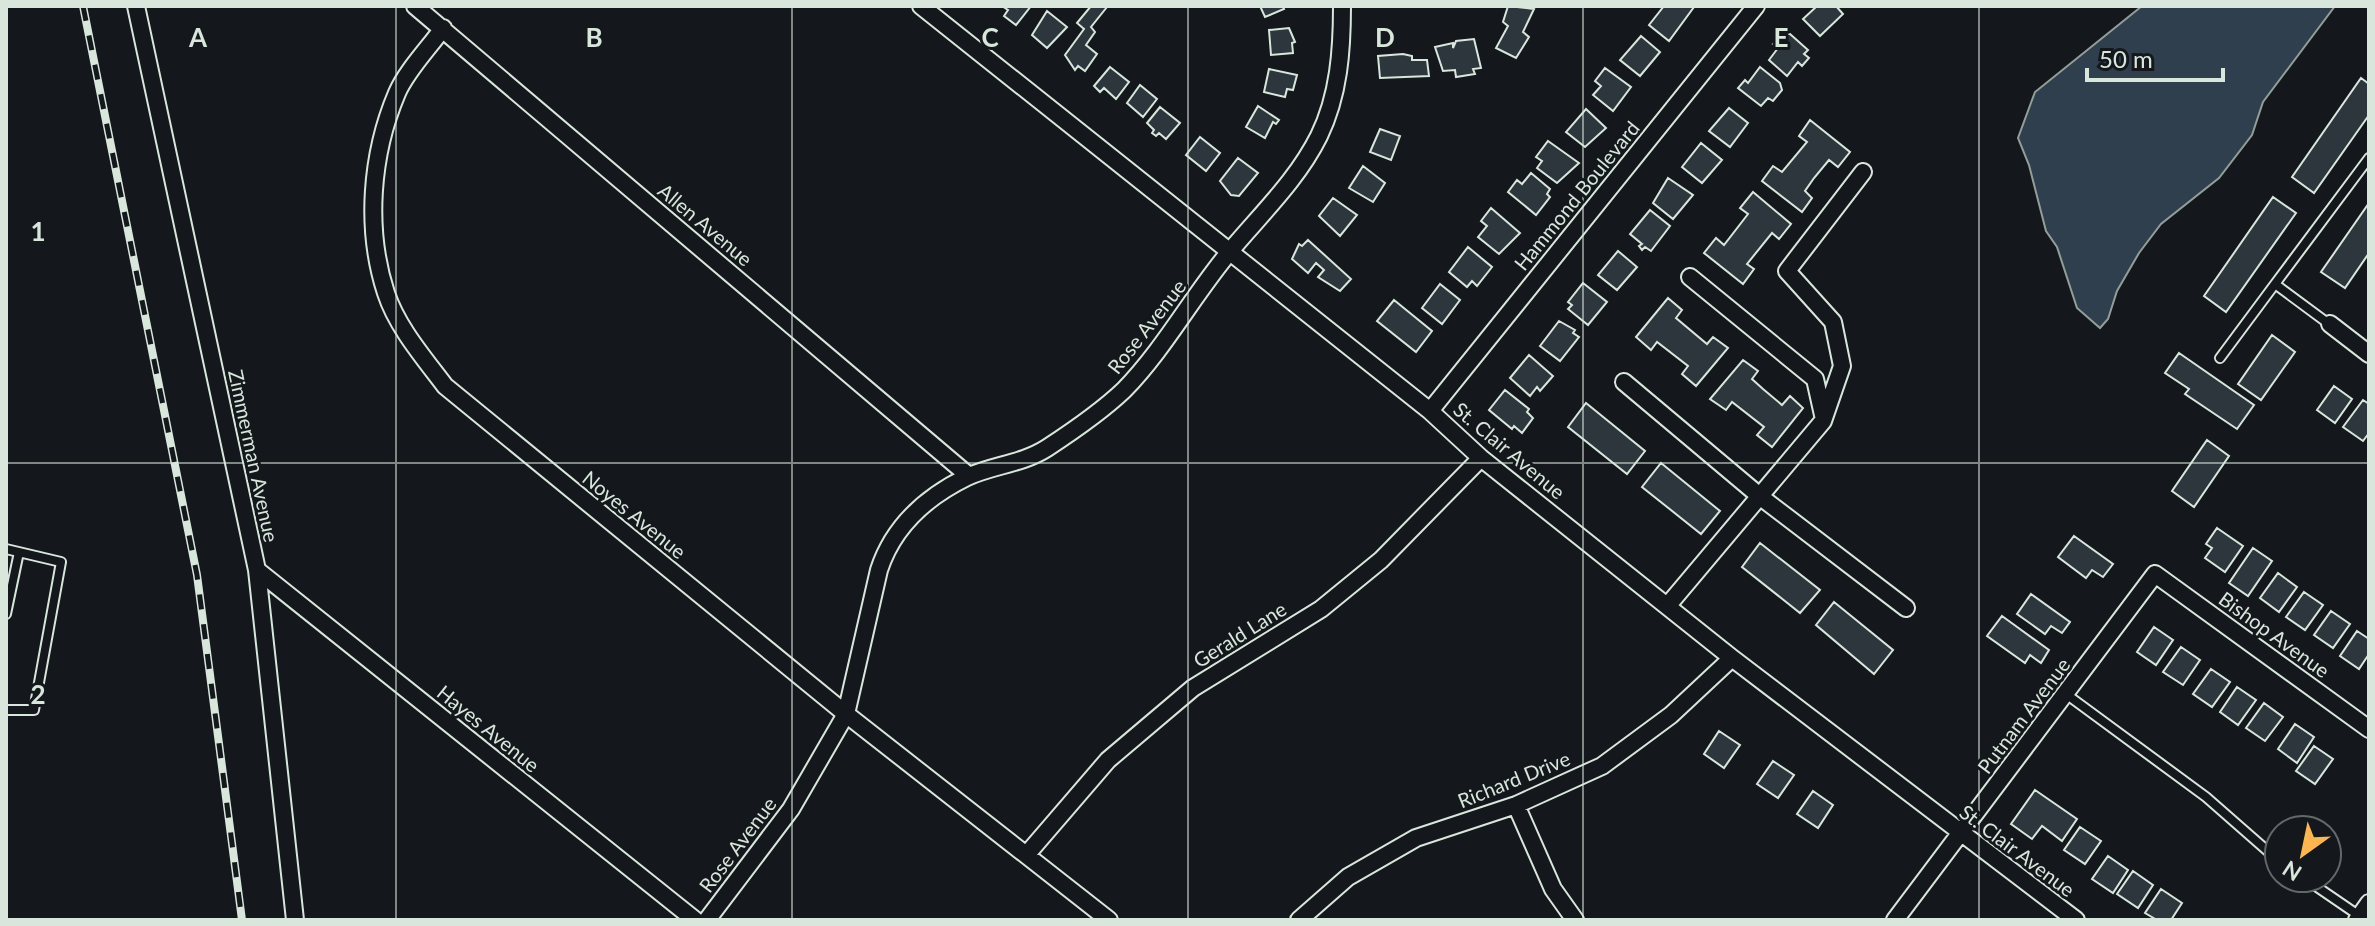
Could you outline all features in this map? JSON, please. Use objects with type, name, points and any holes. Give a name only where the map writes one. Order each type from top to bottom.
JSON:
[{"type":"street","name":"Zimmerman Avenue","points":[[136,6],[257,570],[295,920]]},
{"type":"street","name":"Allen Avenue","points":[[415,6],[969,476]]},
{"type":"street","name":"St. Clair Avenue","points":[[921,6],[1430,411],[1481,458],[1669,604],[1732,658],[2076,920]]},
{"type":"street","name":"Rose Avenue","points":[[707,920],[791,809],[846,714],[886,548],[902,524],[926,502],[969,476],[1008,466],[1044,450],[1101,409],[1150,360],[1229,252],[1294,177],[1320,134],[1342,56],[1342,6]]},
{"type":"street","name":"Hammond Boulevard","points":[[1430,411],[1756,6]]},
{"type":"street","name":"Noyes Avenue","points":[[443,28],[397,91],[373,168],[376,239],[386,293],[410,340],[445,386],[846,714],[1028,853],[1109,920]]},
{"type":"street","points":[[1669,604],[1762,498],[1823,421],[1842,366],[1833,322],[1787,271],[1863,172]]},
{"type":"street","points":[[1690,277],[1815,379],[1822,398],[1823,421]]},
{"type":"street","points":[[2330,324],[2369,354]]},
{"type":"street","points":[[1624,382],[1762,498],[1906,608]]},
{"type":"street","name":"Gerald Lane","points":[[1028,853],[1108,760],[1193,688],[1321,609],[1381,560],[1481,458]]},
{"type":"street","name":"Hayes Avenue","points":[[257,570],[695,920]]},
{"type":"street","name":"Putnam Avenue","points":[[1895,920],[2155,574]]},
{"type":"street","name":"Bishop Avenue","points":[[2155,574],[2369,729]]},
{"type":"street","name":"Richard Drive","points":[[1299,920],[1348,877],[1416,838],[1516,805],[1602,766],[1671,715],[1732,658]]},
{"type":"street","points":[[1516,805],[1553,889],[1575,920]]},
{"type":"lane","points":[[2220,358],[2369,158]]},
{"type":"lane","points":[[2275,284],[2330,324]]},
{"type":"lane","points":[[6,549],[61,562],[34,710],[6,710]]},
{"type":"lane","points":[[6,614],[19,552]]},
{"type":"lane","points":[[2066,694],[2206,797],[2263,847]]},
{"type":"lane","points":[[2330,894],[2363,915]]},
{"type":"water","points":[[2142,6],[2335,6],[2263,102],[2252,135],[2219,178],[2161,224],[2139,253],[2117,291],[2108,319],[2100,328],[2077,308],[2057,247],[2046,231],[2029,165],[2018,138],[2035,92]]},
{"type":"building","points":[[1002,6],[1031,6],[1016,25],[1004,16],[1008,10]]},
{"type":"building","points":[[1091,6],[1107,7],[1091,27],[1095,32],[1086,45],[1097,54],[1085,71],[1078,66],[1075,70],[1065,55],[1084,29],[1077,23]]},
{"type":"building","points":[[1260,6],[1283,6],[1284,9],[1265,17]]},
{"type":"building","points":[[1508,6],[1534,9],[1523,32],[1529,37],[1516,58],[1496,48],[1508,26],[1503,22]]},
{"type":"building","points":[[1664,6],[1694,7],[1669,41],[1649,25]]},
{"type":"building","points":[[1817,6],[1836,6],[1843,14],[1820,36],[1803,19]]},
{"type":"building","points":[[1047,11],[1067,27],[1047,48],[1032,35]]},
{"type":"building","points":[[1289,28],[1295,42],[1292,43],[1293,53],[1271,55],[1269,30]]},
{"type":"building","points":[[1783,34],[1790,34],[1808,50],[1804,54],[1809,58],[1802,66],[1798,62],[1787,76],[1769,60],[1778,48],[1773,44]]},
{"type":"building","points":[[1641,36],[1660,52],[1640,76],[1620,60]]},
{"type":"building","points":[[1474,39],[1481,68],[1473,69],[1475,74],[1456,77],[1455,70],[1443,71],[1435,47],[1453,43],[1453,48],[1456,41]]},
{"type":"building","points":[[1378,56],[1412,56],[1412,60],[1427,60],[1429,76],[1380,78]]},
{"type":"building","points":[[1110,67],[1129,82],[1116,99],[1104,88],[1100,92],[1094,86]]},
{"type":"building","points":[[1760,67],[1780,83],[1782,90],[1773,101],[1768,98],[1761,106],[1738,88],[1745,80],[1748,83]]},
{"type":"building","points":[[1605,68],[1631,87],[1613,111],[1593,95],[1601,86],[1595,81]]},
{"type":"building","points":[[1269,69],[1297,75],[1293,90],[1287,89],[1285,97],[1264,92]]},
{"type":"building","points":[[2361,78],[2369,84],[2369,115],[2314,193],[2292,177]]},
{"type":"building","points":[[1140,85],[1157,99],[1143,117],[1127,103]]},
{"type":"building","points":[[1258,106],[1279,120],[1276,124],[1273,122],[1265,138],[1246,127]]},
{"type":"building","points":[[1160,107],[1180,123],[1166,139],[1159,133],[1156,136],[1152,133],[1154,130],[1147,123]]},
{"type":"building","points":[[1729,108],[1748,123],[1730,147],[1709,131]]},
{"type":"building","points":[[1586,109],[1606,128],[1585,147],[1566,132]]},
{"type":"building","points":[[1810,120],[1850,152],[1838,167],[1829,160],[1814,178],[1805,191],[1812,198],[1802,212],[1762,181],[1773,166],[1782,172],[1807,142],[1799,136]]},
{"type":"building","points":[[1380,129],[1400,136],[1391,160],[1370,152]]},
{"type":"building","points":[[1200,137],[1220,153],[1206,171],[1186,155]]},
{"type":"building","points":[[1548,141],[1579,163],[1557,183],[1537,168],[1542,161],[1536,157]]},
{"type":"building","points":[[1701,143],[1722,160],[1702,183],[1682,167]]},
{"type":"building","points":[[1238,158],[1258,173],[1239,196],[1231,195],[1220,181]]},
{"type":"building","points":[[1363,166],[1385,183],[1373,202],[1349,188]]},
{"type":"building","points":[[1531,173],[1550,189],[1547,194],[1550,197],[1536,215],[1508,192],[1517,180],[1522,184]]},
{"type":"building","points":[[1668,178],[1693,195],[1673,219],[1653,203]]},
{"type":"building","points":[[1753,192],[1791,224],[1779,239],[1772,233],[1747,264],[1754,269],[1743,284],[1704,253],[1716,238],[1724,245],[1748,214],[1740,208]]},
{"type":"building","points":[[2273,197],[2296,213],[2226,312],[2204,296]]},
{"type":"building","points":[[1333,198],[1357,215],[1340,236],[1319,216]]},
{"type":"building","points":[[2369,203],[2369,253],[2345,288],[2321,272]]},
{"type":"building","points":[[1491,208],[1520,233],[1499,254],[1478,237],[1487,226],[1481,221]]},
{"type":"building","points":[[1650,210],[1670,226],[1651,251],[1645,247],[1642,250],[1639,246],[1642,244],[1630,234]]},
{"type":"building","points":[[1308,240],[1351,279],[1340,291],[1318,277],[1324,270],[1316,263],[1308,273],[1292,259],[1299,244],[1302,246]]},
{"type":"building","points":[[1468,247],[1492,267],[1477,286],[1472,281],[1467,287],[1449,272]]},
{"type":"building","points":[[1618,251],[1637,267],[1617,290],[1598,275]]},
{"type":"building","points":[[1583,283],[1607,302],[1588,325],[1568,309],[1572,305],[1568,302]]},
{"type":"building","points":[[1440,284],[1460,300],[1442,324],[1422,308]]},
{"type":"building","points":[[1668,298],[1682,310],[1676,318],[1707,344],[1713,337],[1728,348],[1696,386],[1682,374],[1688,366],[1657,342],[1651,350],[1636,337]]},
{"type":"building","points":[[1394,300],[1432,331],[1416,352],[1377,321]]},
{"type":"building","points":[[1559,321],[1575,330],[1573,333],[1579,337],[1560,361],[1540,346]]},
{"type":"building","points":[[2272,335],[2295,352],[2261,400],[2238,384]]},
{"type":"building","points":[[2179,353],[2254,405],[2237,429],[2185,394],[2189,389],[2165,373]]},
{"type":"building","points":[[1529,355],[1553,376],[1540,391],[1537,387],[1530,396],[1510,378]]},
{"type":"building","points":[[1743,360],[1758,371],[1752,379],[1782,405],[1790,396],[1803,408],[1772,447],[1757,435],[1764,427],[1732,402],[1726,410],[1710,399]]},
{"type":"building","points":[[2334,386],[2352,399],[2335,423],[2317,410]]},
{"type":"building","points":[[1505,390],[1529,409],[1527,412],[1533,418],[1522,433],[1514,426],[1512,429],[1489,410]]},
{"type":"building","points":[[2363,400],[2369,404],[2369,433],[2363,441],[2343,427]]},
{"type":"building","points":[[1586,403],[1645,451],[1627,474],[1568,427]]},
{"type":"building","points":[[2207,440],[2229,456],[2194,507],[2172,491]]},
{"type":"building","points":[[1661,463],[1720,511],[1701,534],[1642,487]]},
{"type":"building","points":[[2217,528],[2243,546],[2225,572],[2205,558],[2212,548],[2206,544]]},
{"type":"building","points":[[2074,536],[2113,564],[2103,577],[2092,570],[2086,578],[2058,557]]},
{"type":"building","points":[[1760,543],[1820,590],[1800,613],[1742,567]]},
{"type":"building","points":[[2253,548],[2272,561],[2248,596],[2229,583]]},
{"type":"building","points":[[2278,573],[2297,587],[2279,612],[2260,598]]},
{"type":"building","points":[[2304,592],[2323,605],[2305,630],[2286,617]]},
{"type":"building","points":[[2031,594],[2070,622],[2062,633],[2051,626],[2045,634],[2017,614]]},
{"type":"building","points":[[1834,602],[1893,650],[1874,674],[1816,625]]},
{"type":"building","points":[[2331,611],[2350,624],[2333,648],[2314,635]]},
{"type":"building","points":[[2002,616],[2049,650],[2041,663],[2030,655],[2025,663],[1987,636]]},
{"type":"building","points":[[2154,627],[2173,640],[2156,665],[2137,652]]},
{"type":"building","points":[[2357,631],[2369,639],[2369,654],[2359,669],[2340,656]]},
{"type":"building","points":[[2181,647],[2200,660],[2183,685],[2163,672]]},
{"type":"building","points":[[2211,669],[2230,682],[2212,707],[2193,694]]},
{"type":"building","points":[[2237,687],[2256,700],[2238,725],[2220,712]]},
{"type":"building","points":[[2264,703],[2283,717],[2265,741],[2246,728]]},
{"type":"building","points":[[2295,724],[2314,737],[2297,763],[2278,749]]},
{"type":"building","points":[[1719,731],[1740,745],[1724,768],[1704,754]]},
{"type":"building","points":[[2314,746],[2333,759],[2315,784],[2296,771]]},
{"type":"building","points":[[1773,761],[1794,775],[1778,798],[1757,784]]},
{"type":"building","points":[[2035,790],[2077,819],[2062,841],[2042,826],[2032,839],[2011,824]]},
{"type":"building","points":[[1813,791],[1833,805],[1818,828],[1797,814]]},
{"type":"building","points":[[2080,827],[2101,841],[2085,864],[2064,850]]},
{"type":"building","points":[[2108,856],[2128,870],[2113,893],[2092,879]]},
{"type":"building","points":[[2133,871],[2153,885],[2138,908],[2117,894]]},
{"type":"building","points":[[2161,889],[2182,903],[2171,920],[2157,920],[2145,913]]},
{"type":"railway","points":[[83,6],[197,575],[242,920]]}]
